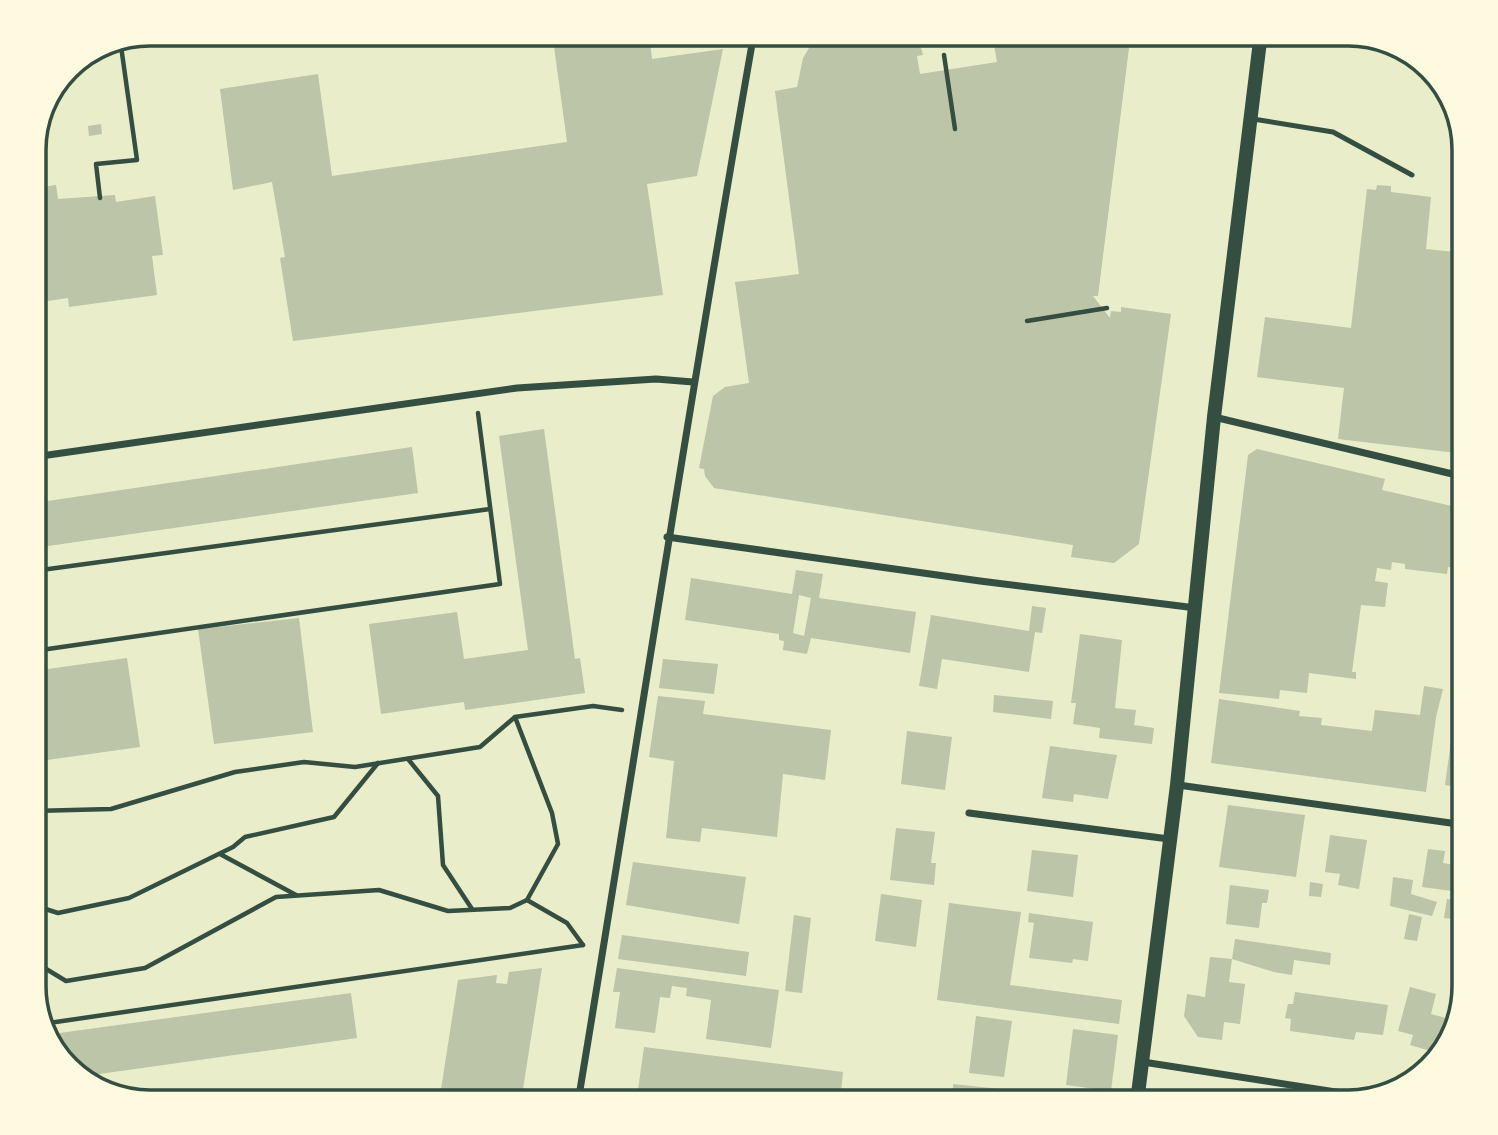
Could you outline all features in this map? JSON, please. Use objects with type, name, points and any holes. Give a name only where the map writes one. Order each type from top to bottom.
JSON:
[{"type":"main road","points":[[1138,1090],[1177,785],[1214,417],[1253,119],[1260,45]]},
{"type":"street","points":[[580,1090],[643,712],[692,383],[752,45]]},
{"type":"street","points":[[46,455],[517,388],[656,379],[692,383]]},
{"type":"street","points":[[1214,417],[1452,474]]},
{"type":"street","points":[[667,537],[1196,608]]},
{"type":"street","points":[[1177,785],[1452,823]]},
{"type":"street","points":[[970,813],[1169,839]]},
{"type":"street","points":[[1142,1062],[1323,1090]]},
{"type":"lane","points":[[1253,119],[1333,132],[1412,174]]},
{"type":"path","points":[[100,198],[96,164],[137,160],[122,50]]},
{"type":"path","points":[[944,55],[955,129]]},
{"type":"path","points":[[1027,321],[1107,308]]},
{"type":"path","points":[[46,649],[500,584],[476,394]]},
{"type":"path","points":[[46,569],[490,509]]},
{"type":"path","points":[[46,811],[111,809],[235,772],[304,762],[355,767],[480,747],[515,717],[593,706],[643,712]]},
{"type":"path","points":[[46,969],[66,981],[145,968],[276,897],[379,890],[448,911],[510,908],[527,900],[558,844],[552,813],[515,717]]},
{"type":"path","points":[[408,758],[438,796],[443,865],[472,910]]},
{"type":"path","points":[[46,909],[58,912],[129,898],[220,854],[245,837],[334,817],[377,763]]},
{"type":"path","points":[[220,854],[297,896]]},
{"type":"path","points":[[527,900],[567,923],[583,945]]},
{"type":"path","points":[[53,1022],[604,943]]},
{"type":"building","points":[[554,45],[650,45],[652,59],[723,49],[697,176],[647,184],[663,295],[293,341],[280,258],[285,257],[272,182],[233,190],[220,89],[318,74],[332,176],[567,142]]},
{"type":"building","points":[[811,45],[920,45],[923,55],[917,56],[920,74],[997,62],[994,45],[1129,45],[1098,296],[1093,296],[1110,318],[1111,311],[1121,312],[1121,307],[1171,314],[1139,544],[1114,563],[1071,557],[1073,545],[714,488],[705,476],[704,469],[699,468],[713,396],[725,387],[749,383],[735,282],[799,274],[775,91],[797,87],[803,58]]},
{"type":"building","points":[[101,124],[102,134],[89,136],[88,126]]},
{"type":"building","points":[[56,185],[58,199],[115,195],[116,202],[155,196],[163,255],[152,256],[157,295],[69,307],[68,298],[46,301],[46,186]]},
{"type":"building","points":[[1377,185],[1391,186],[1391,192],[1431,197],[1426,249],[1452,252],[1452,452],[1338,439],[1344,388],[1257,377],[1265,317],[1351,328],[1367,189],[1376,190]]},
{"type":"building","points":[[544,429],[575,659],[580,658],[585,693],[465,710],[464,702],[381,714],[369,624],[457,612],[464,659],[528,650],[499,436]]},
{"type":"building","points":[[412,447],[418,493],[46,546],[46,501]]},
{"type":"building","points":[[1257,449],[1385,479],[1382,490],[1452,506],[1452,568],[1448,567],[1447,574],[1405,569],[1405,564],[1392,562],[1391,570],[1377,568],[1375,581],[1388,583],[1385,607],[1361,605],[1352,672],[1356,672],[1356,679],[1309,673],[1307,693],[1280,690],[1279,699],[1219,693],[1248,455]]},
{"type":"building","points":[[796,570],[823,574],[819,598],[916,612],[910,653],[811,638],[807,654],[783,650],[784,641],[779,640],[779,634],[685,620],[691,578],[792,594]],"holes":[[[799,595],[811,598],[804,636],[793,633]]]},
{"type":"building","points":[[1032,606],[1046,608],[1042,633],[1035,632],[1029,672],[942,659],[937,689],[919,686],[931,615],[1029,631]]},
{"type":"building","points":[[299,618],[313,732],[214,744],[198,629]]},
{"type":"building","points":[[1080,634],[1122,640],[1115,708],[1136,710],[1134,725],[1154,728],[1152,744],[1099,738],[1100,728],[1073,724],[1076,703],[1071,703]]},
{"type":"building","points":[[127,658],[140,747],[46,760],[46,669]]},
{"type":"building","points":[[663,659],[718,664],[714,694],[659,688]]},
{"type":"building","points":[[1424,686],[1443,689],[1436,717],[1426,792],[1211,763],[1219,699],[1300,711],[1299,716],[1322,718],[1321,725],[1372,731],[1375,710],[1420,715]]},
{"type":"building","points":[[994,695],[1053,701],[1051,719],[993,712]]},
{"type":"building","points":[[658,696],[705,701],[703,714],[831,730],[825,780],[783,774],[777,837],[702,828],[700,842],[666,838],[674,761],[649,757]]},
{"type":"building","points":[[907,731],[952,737],[945,790],[901,784]]},
{"type":"building","points":[[1451,741],[1452,741],[1452,786],[1445,785]]},
{"type":"building","points":[[1050,746],[1117,755],[1108,799],[1074,794],[1073,802],[1042,798]]},
{"type":"building","points":[[1228,805],[1305,815],[1296,877],[1219,867]]},
{"type":"building","points":[[896,828],[935,832],[931,863],[936,863],[934,885],[890,880]]},
{"type":"building","points":[[1330,835],[1367,840],[1359,889],[1338,885],[1340,874],[1325,872]]},
{"type":"building","points":[[1428,849],[1445,851],[1443,863],[1452,864],[1452,891],[1422,887]]},
{"type":"building","points":[[1032,850],[1078,855],[1073,897],[1027,891]]},
{"type":"building","points":[[633,862],[746,877],[739,924],[626,905]]},
{"type":"building","points":[[1393,877],[1413,880],[1411,894],[1437,902],[1432,916],[1390,906]]},
{"type":"building","points":[[1310,882],[1323,884],[1321,897],[1309,896]]},
{"type":"building","points":[[1230,885],[1269,890],[1267,903],[1262,903],[1259,928],[1226,924]]},
{"type":"building","points":[[881,894],[922,900],[916,947],[875,941]]},
{"type":"building","points":[[1447,899],[1452,900],[1452,919],[1444,918]]},
{"type":"building","points":[[949,903],[1021,912],[1010,985],[1122,1000],[1119,1024],[937,1000]]},
{"type":"building","points":[[1029,913],[1093,922],[1088,961],[1073,959],[1072,963],[1029,958],[1034,923],[1028,922]]},
{"type":"building","points":[[1409,914],[1422,917],[1417,941],[1404,939]]},
{"type":"building","points":[[794,915],[811,918],[802,993],[785,991]]},
{"type":"building","points":[[622,935],[749,952],[746,976],[618,959]]},
{"type":"building","points":[[1235,939],[1331,953],[1330,965],[1294,960],[1292,975],[1274,972],[1232,959]]},
{"type":"building","points":[[1210,957],[1232,959],[1229,982],[1245,984],[1240,1024],[1224,1022],[1222,1040],[1198,1037],[1184,1016],[1187,994],[1205,997]]},
{"type":"building","points":[[542,968],[523,1090],[441,1090],[458,980],[497,975],[496,983],[507,984],[509,972]]},
{"type":"building","points":[[617,968],[779,990],[771,1048],[706,1039],[711,1000],[686,996],[687,988],[672,986],[670,998],[660,997],[655,1033],[615,1028],[620,992],[613,992]]},
{"type":"building","points":[[1410,987],[1436,994],[1431,1014],[1447,1018],[1430,1051],[1410,1045],[1413,1035],[1398,1031]]},
{"type":"building","points":[[1295,992],[1388,1005],[1383,1035],[1356,1032],[1354,1040],[1290,1031],[1291,1019],[1285,1018],[1288,1004],[1293,1004]]},
{"type":"building","points":[[351,993],[357,1038],[96,1074],[71,1054],[57,1033]]},
{"type":"building","points":[[976,1016],[1012,1021],[1004,1077],[969,1073]]},
{"type":"building","points":[[1073,1029],[1118,1035],[1111,1090],[1066,1085]]},
{"type":"building","points":[[644,1047],[843,1072],[841,1090],[638,1090]]},
{"type":"building","points":[[953,1084],[1000,1089],[1000,1090],[953,1090]]}]
